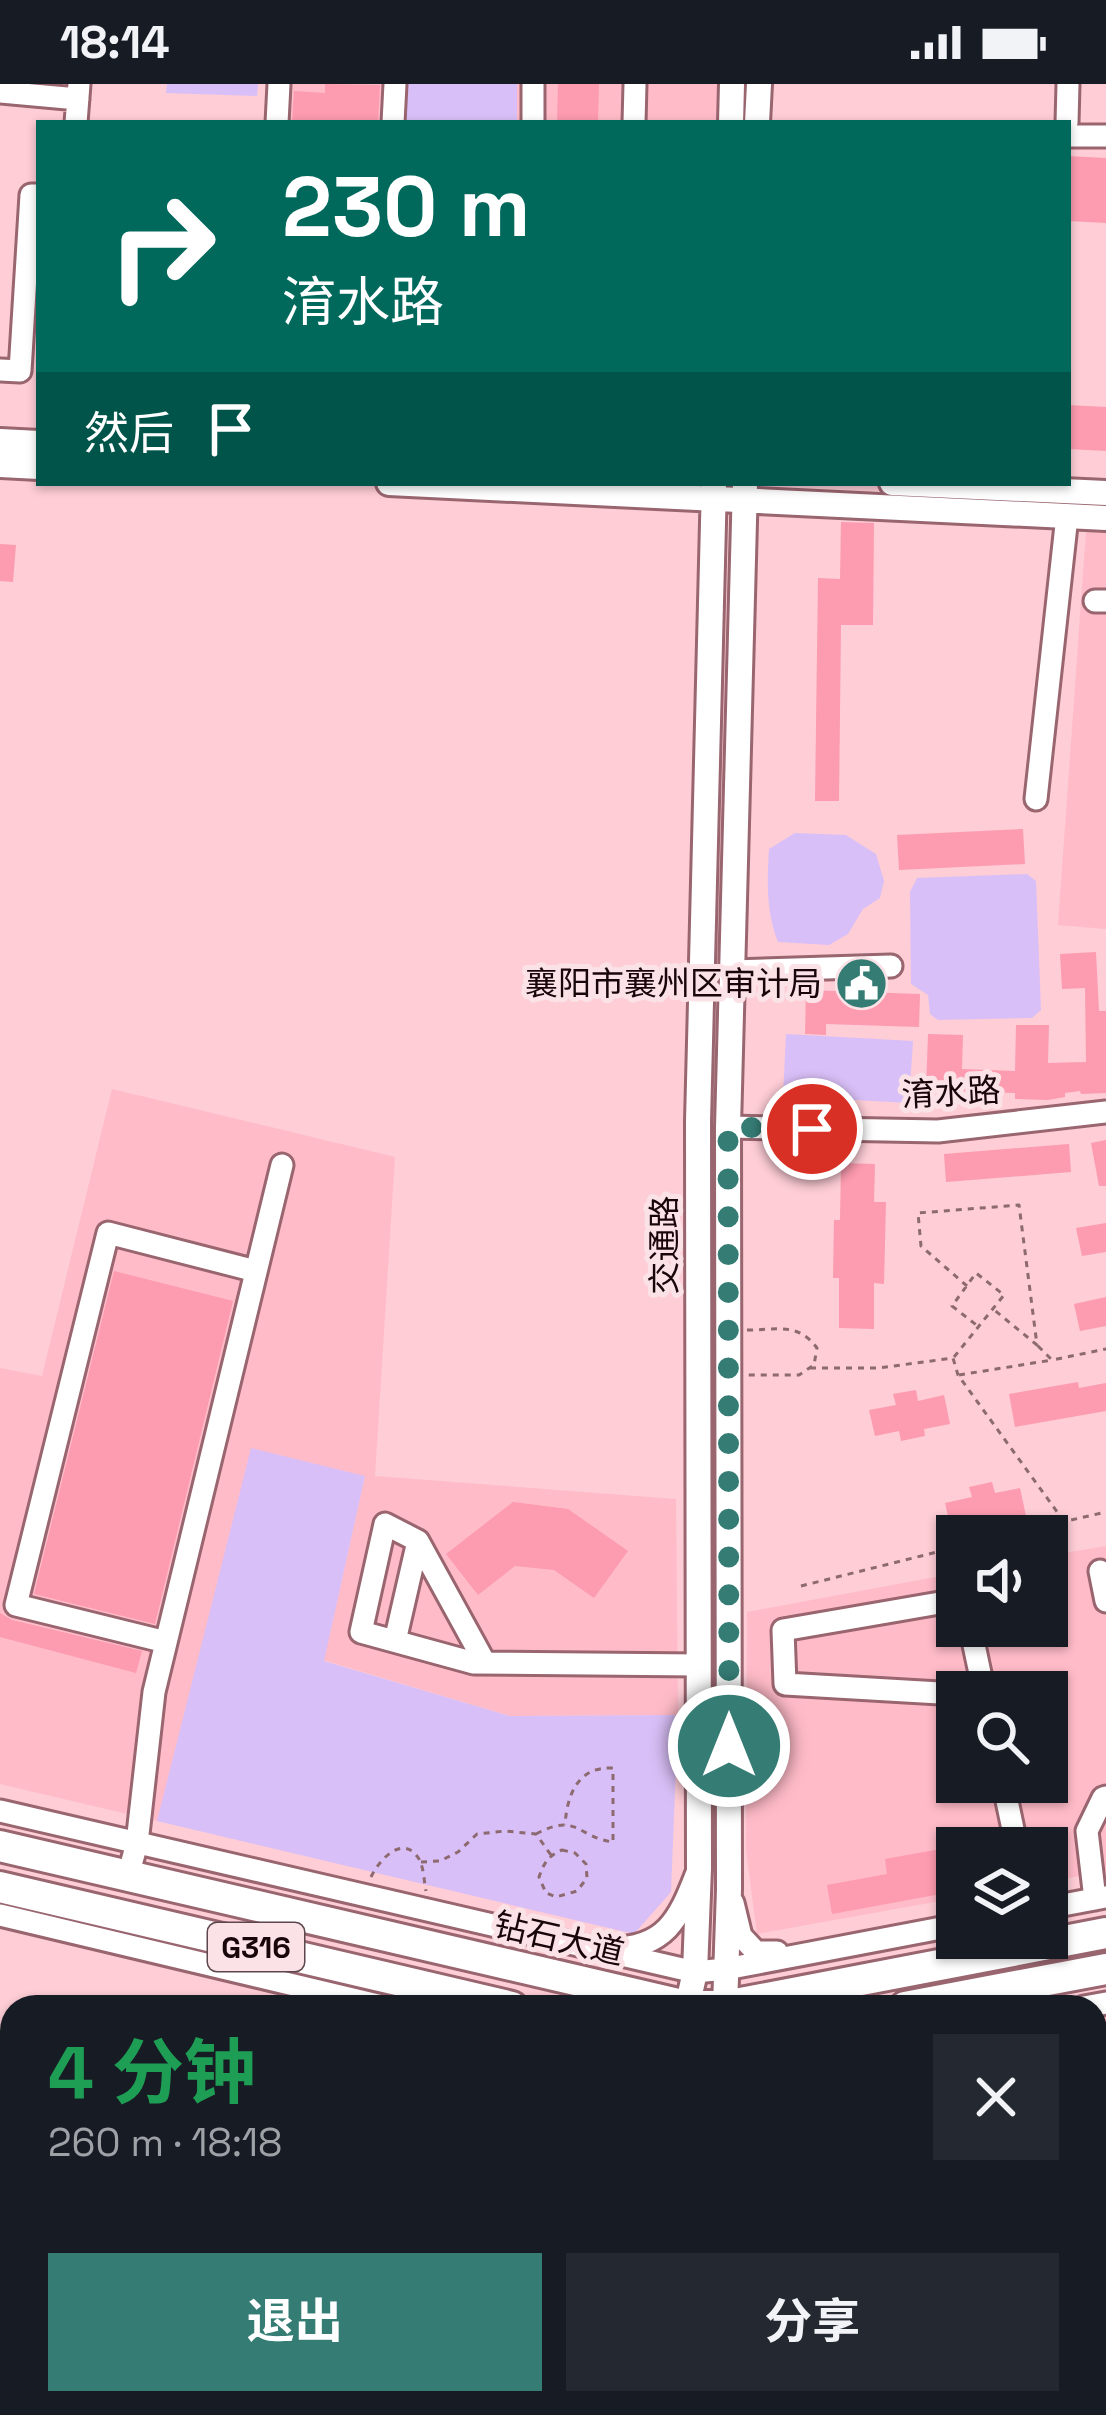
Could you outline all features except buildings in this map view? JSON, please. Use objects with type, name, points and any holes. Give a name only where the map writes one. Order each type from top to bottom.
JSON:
[{"type":"highway","name":"钻石大道","points":[[0,1846],[636,1995]]},
{"type":"highway","name":"G316","points":[[0,1886],[454,1995]]},
{"type":"highway","name":"钻石大道","points":[[787,1995],[1106,1933]]},
{"type":"highway","points":[[968,1995],[1106,1969]]},
{"type":"main road","points":[[731,120],[732,84]]},
{"type":"main road","points":[[758,120],[759,84]]},
{"type":"main road","points":[[0,441],[36,443]]},
{"type":"main road","points":[[0,465],[36,467]]},
{"type":"main road","points":[[511,486],[745,491],[1106,518]]},
{"type":"main road","points":[[956,486],[1106,493]]},
{"type":"main road","name":"交通路","points":[[690,1995],[695,1972],[698,1868],[698,1122],[714,491]]},
{"type":"main road","name":"交通路","points":[[725,1995],[728,1127],[745,491]]},
{"type":"street","points":[[277,120],[278,84]]},
{"type":"street","points":[[393,120],[395,84]]},
{"type":"street","points":[[533,84],[533,120]]},
{"type":"street","points":[[634,120],[635,84]]},
{"type":"street","points":[[1067,120],[1068,84]]},
{"type":"street","points":[[0,92],[78,91]]},
{"type":"street","points":[[1071,136],[1106,136]]},
{"type":"street","points":[[0,370],[20,371],[31,195],[36,196]]},
{"type":"street","points":[[1036,799],[1067,516]]},
{"type":"street","points":[[733,971],[891,966]]},
{"type":"street","name":"淯水路","points":[[728,1127],[938,1130],[1106,1112]]},
{"type":"street","points":[[128,1876],[137,1843],[154,1692],[282,1165]]},
{"type":"street","points":[[166,1642],[16,1605],[108,1233],[256,1271]]},
{"type":"street","points":[[485,1664],[418,1541],[385,1524],[361,1633],[474,1663],[485,1664],[699,1665]]},
{"type":"street","points":[[395,1641],[418,1541]]},
{"type":"street","points":[[1100,1571],[1106,1601]]},
{"type":"street","points":[[936,1604],[783,1630],[784,1684],[936,1693]]},
{"type":"street","points":[[1068,1904],[1101,1898],[1087,1831],[1106,1797]]},
{"type":"street","points":[[0,1811],[695,1972],[936,1929]]},
{"type":"street","points":[[587,1947],[621,1948],[652,1940],[679,1918],[698,1868]]},
{"type":"street","points":[[729,1889],[740,1936],[756,1952],[813,1953]]},
{"type":"street","points":[[0,1915],[336,1995]]},
{"type":"street","points":[[1068,1936],[1070,1940]]},
{"type":"path","points":[[967,1286],[921,1246],[918,1213],[1019,1205],[1036,1345]]},
{"type":"path","points":[[810,1368],[879,1368],[953,1358],[979,1327],[993,1310],[1004,1295],[976,1273],[952,1306],[979,1327]]},
{"type":"path","points":[[993,1310],[1052,1360]]},
{"type":"path","points":[[729,1330],[795,1330],[806,1334],[817,1348],[814,1365],[799,1376],[729,1374]]},
{"type":"path","points":[[958,1375],[1106,1349]]},
{"type":"path","points":[[953,1358],[958,1375],[1059,1515]]},
{"type":"path","points":[[1068,1519],[1106,1512]]},
{"type":"path","points":[[801,1586],[936,1552]]},
{"type":"path","points":[[421,1862],[440,1861],[458,1852],[477,1834],[536,1834],[554,1824],[565,1826],[574,1826],[613,1842],[613,1768],[601,1768],[574,1784],[566,1799],[565,1826]]},
{"type":"path","points":[[536,1834],[551,1855]]},
{"type":"path","points":[[562,1850],[575,1853],[586,1864],[587,1878],[577,1891],[556,1897],[546,1893],[539,1877],[551,1855],[562,1850]]},
{"type":"path","points":[[363,1895],[386,1853],[414,1852],[421,1862],[429,1911]]},
{"type":"shaded area","points":[[167,84],[258,84],[257,96],[166,93]]},
{"type":"shaded area","points":[[279,84],[732,84],[731,120],[277,120]]},
{"type":"shaded area","points":[[395,84],[517,84],[517,120],[393,120]]},
{"type":"shaded area","points":[[1087,517],[1106,518],[1106,929],[1058,925]]},
{"type":"shaded area","points":[[795,833],[846,835],[876,854],[884,881],[880,898],[863,909],[848,934],[829,945],[778,942],[774,930],[768,896],[769,849]]},
{"type":"shaded area","points":[[1027,874],[1036,881],[1041,1010],[1032,1018],[938,1020],[930,1014],[928,995],[911,984],[910,892],[917,878]]},
{"type":"shaded area","points":[[786,1034],[913,1041],[909,1103],[783,1096]]},
{"type":"shaded area","points":[[112,1089],[395,1157],[375,1476],[676,1499],[678,1715],[510,1716],[323,1660],[365,1476],[157,1821],[0,1784],[0,1368],[42,1376]]},
{"type":"shaded area","points":[[251,1448],[365,1476],[324,1661],[510,1716],[678,1715],[671,1892],[634,1934],[157,1821]]},
{"type":"shaded area","points":[[1106,1546],[1106,1871],[1068,1878],[1068,1827],[936,1827],[936,1902],[757,1934],[746,1850],[747,1612],[936,1577],[936,1647],[1068,1647],[1068,1552]]},
{"type":"place","name":"襄阳市襄州区审计局","points":[[861,984]]},
{"type":"route","points":[[729,1746],[728,1127],[812,1129]]}]
